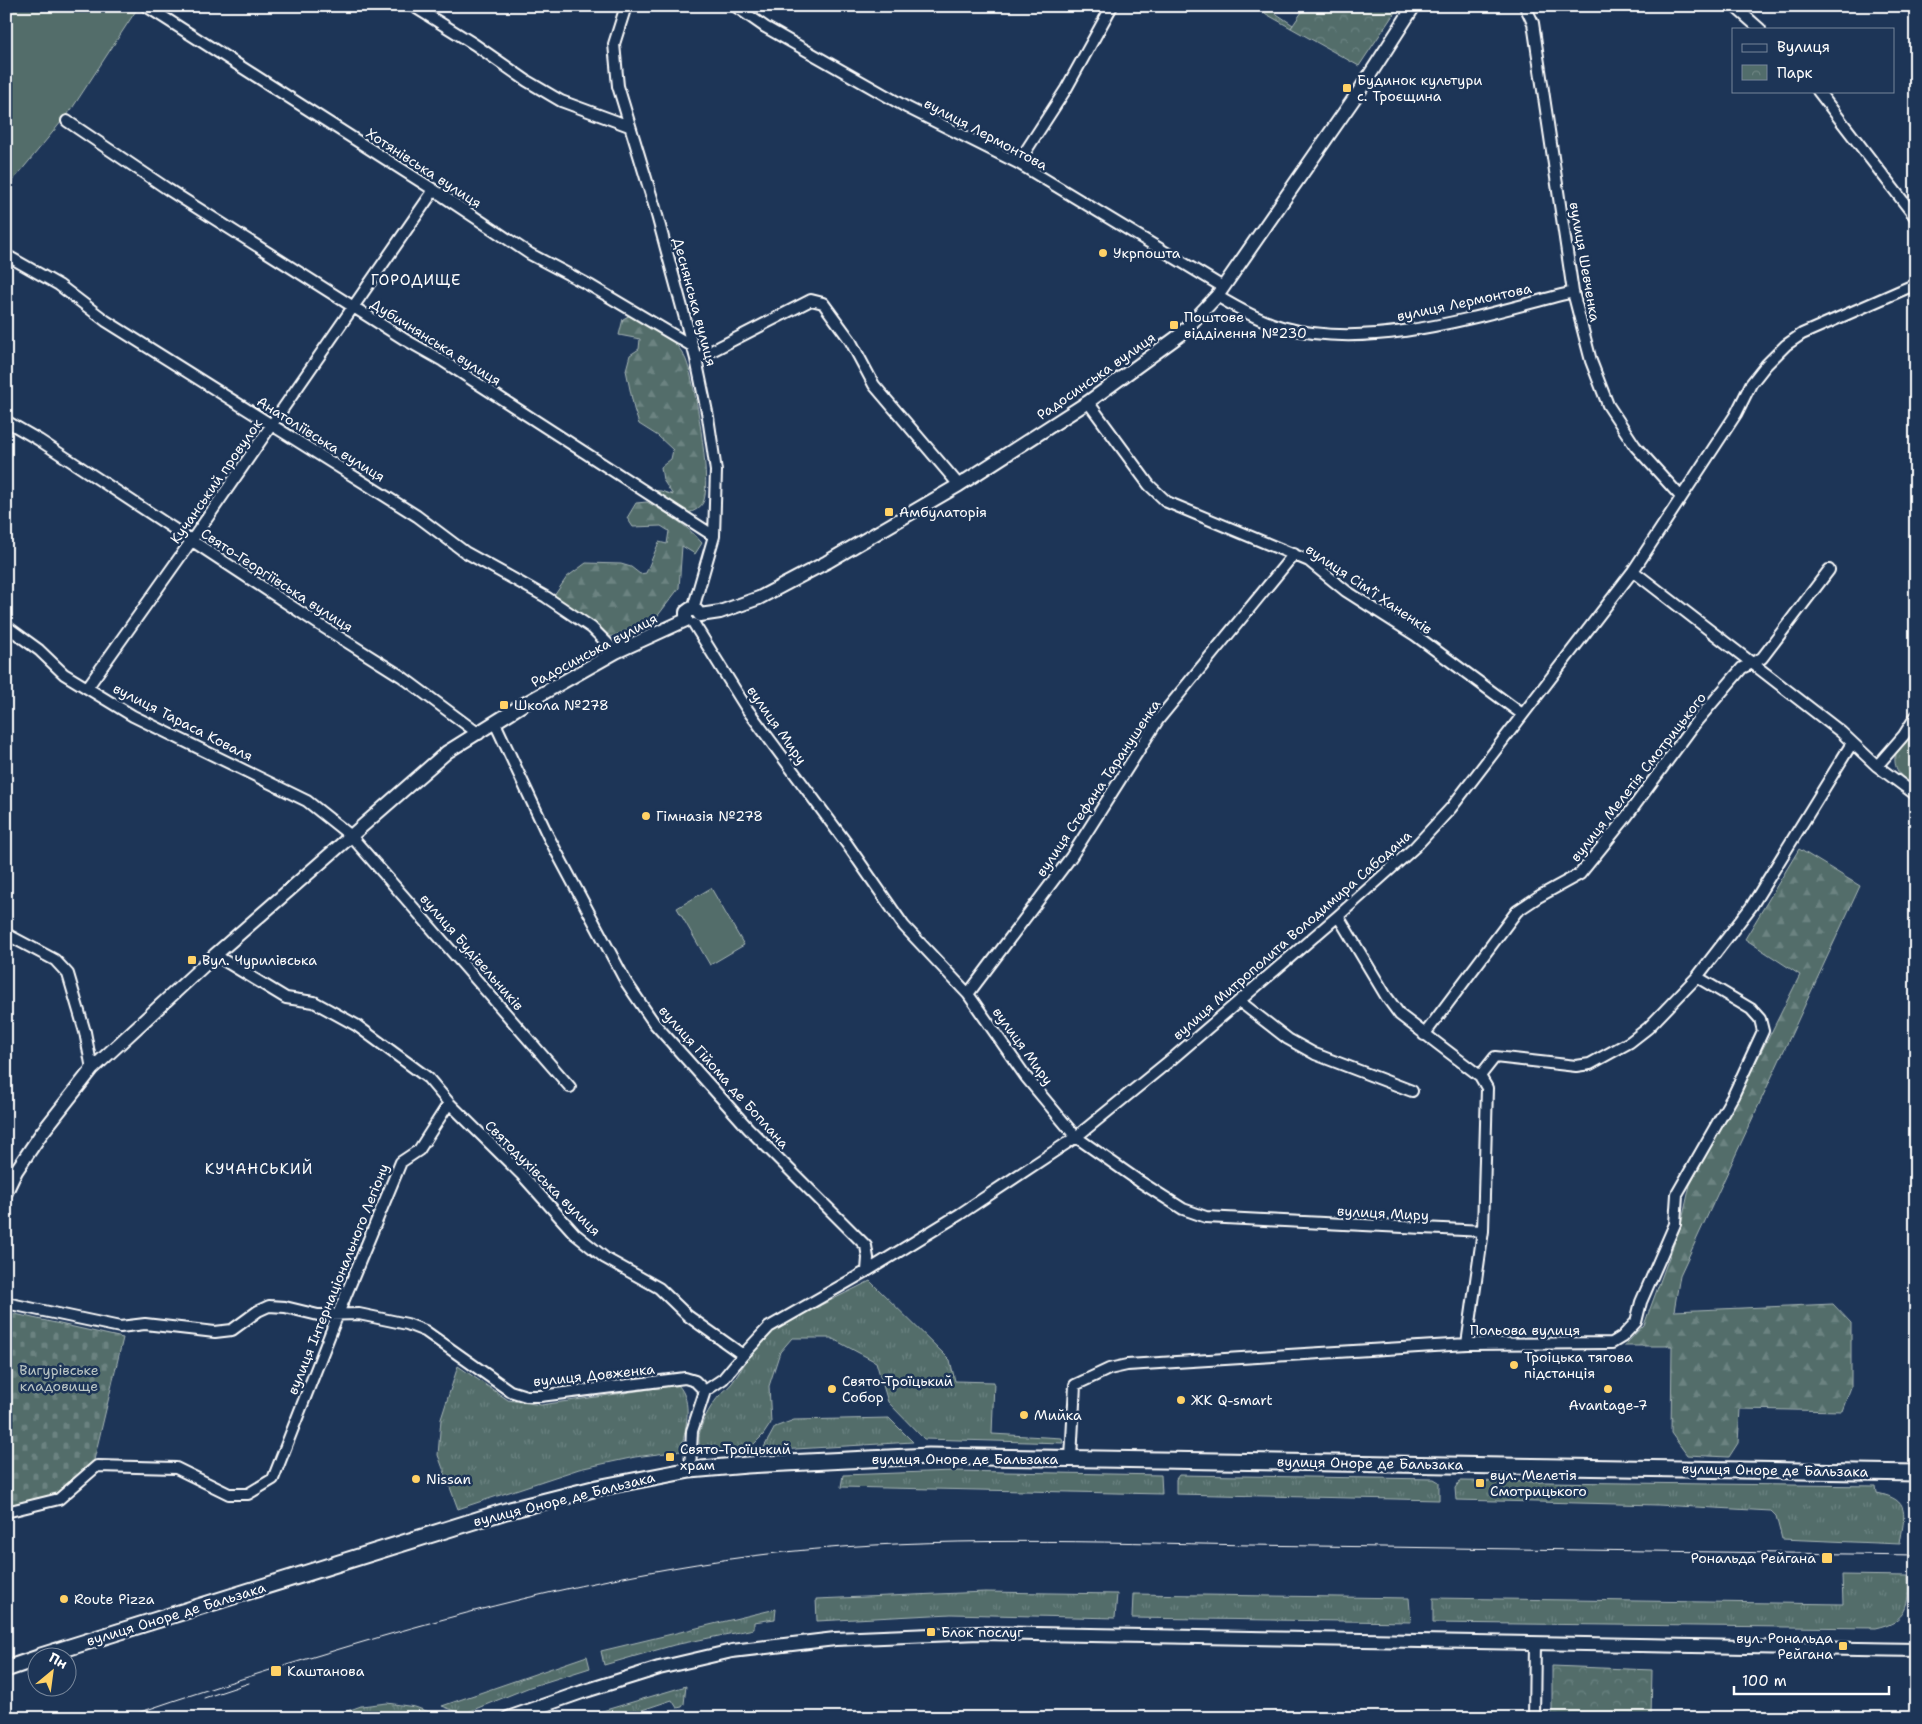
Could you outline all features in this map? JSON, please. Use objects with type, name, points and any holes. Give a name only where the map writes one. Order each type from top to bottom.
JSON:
[{"type":"main road","name":"вулиця Оноре де Бальзака","points":[[73,1646],[506,1511],[597,1488],[690,1470],[929,1456],[1916,1473]]},
{"type":"main road","points":[[6,1669],[28,1661]]},
{"type":"street","name":"Хотянівська вулиця","points":[[146,6],[434,190],[530,254],[591,286],[692,346]]},
{"type":"street","points":[[413,6],[474,44],[527,81],[561,101],[629,126]]},
{"type":"street","name":"Деснянська вулиця","points":[[626,6],[614,44],[618,86],[655,208],[696,359],[708,417],[716,471],[714,536],[693,617]]},
{"type":"street","name":"вулиця Лермонтова","points":[[735,6],[764,27],[898,102],[1018,164],[1220,292],[1236,308],[1281,327],[1317,334],[1361,335],[1426,328],[1573,292]]},
{"type":"street","points":[[1018,164],[1066,89],[1112,6]]},
{"type":"street","name":"Радосинська вулиця","points":[[6,1192],[16,1171],[41,1134],[92,1069],[215,955],[448,752],[524,704],[616,652],[693,617],[720,612],[759,598],[836,557],[959,484],[1088,402],[1180,335],[1220,292],[1360,90],[1414,6]]},
{"type":"street","name":"вулиця Шевченка","points":[[1525,6],[1533,23],[1573,292],[1591,361],[1608,405],[1635,446],[1681,497]]},
{"type":"street","points":[[1734,6],[1759,28]]},
{"type":"street","points":[[1819,92],[1916,218]]},
{"type":"street","name":"Дубичнянська вулиця","points":[[67,121],[169,190],[714,536]]},
{"type":"street","name":"Кучанський провулок","points":[[87,688],[192,540],[434,190]]},
{"type":"street","name":"Анатоліївська вулиця","points":[[6,255],[58,285],[106,321],[417,516],[465,552],[546,597],[592,628],[616,652]]},
{"type":"street","name":"вулиця Митрополита Володимира Сабодана","points":[[705,1391],[723,1379],[742,1355],[769,1327],[867,1271],[960,1214],[1076,1137],[1239,1001],[1415,847],[1451,808],[1633,571],[1736,414],[1751,384],[1766,365],[1786,345],[1802,334],[1916,284]]},
{"type":"street","points":[[696,359],[811,300],[823,303],[850,340],[874,384],[959,484]]},
{"type":"street","name":"вулиця Сімʼї Ханенків","points":[[1088,402],[1149,485],[1167,502],[1309,561],[1346,591],[1415,635],[1522,714]]},
{"type":"street","name":"Свято-Георгіївська вулиця","points":[[6,421],[39,440],[402,676],[479,734]]},
{"type":"street","name":"вулиця Стефана Таранушенка","points":[[968,994],[1071,857],[1158,720],[1294,554]]},
{"type":"street","name":"вулиця Мелетія Смотрицького","points":[[1424,1035],[1517,911],[1580,874],[1627,816],[1696,722],[1742,668],[1762,658],[1829,570]]},
{"type":"street","points":[[1633,571],[1842,732],[1877,766],[1916,794]]},
{"type":"street","name":"вулиця Миру","points":[[693,617],[747,709],[847,844],[904,926],[968,994],[1026,1077],[1076,1137],[1161,1195],[1183,1208],[1206,1217],[1483,1231]]},
{"type":"street","name":"вулиця Тараса Коваля","points":[[6,626],[39,650],[64,674],[133,716],[307,802],[351,836]]},
{"type":"street","points":[[1877,766],[1904,734],[1916,716]]},
{"type":"street","name":"вулиця Гійома де Боплана","points":[[495,723],[548,836],[626,982],[654,1023],[748,1128],[866,1246],[868,1258],[867,1271]]},
{"type":"street","points":[[1480,1076],[1495,1057],[1576,1066],[1590,1064],[1648,1028],[1697,977],[1751,907],[1852,743]]},
{"type":"street","name":"вулиця Будівельників","points":[[351,836],[542,1052],[570,1087]]},
{"type":"street","points":[[1338,916],[1386,996],[1400,1014],[1424,1035],[1480,1076],[1487,1088],[1483,1231],[1467,1344]]},
{"type":"street","points":[[6,934],[54,960],[68,974],[92,1069]]},
{"type":"street","name":"Святодухівська вулиця","points":[[215,955],[286,998],[314,1002],[356,1025],[428,1078],[449,1103],[522,1175],[575,1234],[605,1258],[659,1288],[688,1316],[742,1355]]},
{"type":"street","name":"Польова вулиця","points":[[1071,1458],[1075,1385],[1109,1369],[1127,1365],[1467,1344],[1612,1343],[1622,1337],[1636,1322],[1641,1302],[1674,1224],[1676,1194],[1733,1096],[1763,1031],[1760,1019],[1750,1009],[1697,977]]},
{"type":"street","points":[[1239,1001],[1288,1039],[1314,1054],[1412,1091]]},
{"type":"street","name":"вулиця Інтернаціонального Легіону","points":[[6,1512],[59,1499],[97,1466],[176,1468],[229,1494],[248,1494],[273,1479],[338,1314],[401,1162],[419,1150],[449,1103]]},
{"type":"street","name":"вулиця Довженка","points":[[6,1303],[120,1327],[145,1324],[216,1332],[232,1330],[258,1311],[269,1306],[285,1307],[318,1315],[353,1313],[415,1326],[440,1340],[510,1391],[526,1396],[540,1396],[684,1378],[695,1381],[705,1391]]},
{"type":"street","points":[[690,1470],[692,1431],[705,1391]]},
{"type":"street","points":[[508,1718],[659,1668],[732,1651],[835,1639],[978,1633],[1916,1650]]},
{"type":"street","points":[[1534,1718],[1535,1644]]},
{"type":"green space","points":[[6,6],[139,6],[71,110],[6,189]]},
{"type":"green space","points":[[1252,6],[1265,6],[1293,25],[1291,28]]},
{"type":"green space","points":[[1306,6],[1399,6],[1359,66],[1291,28]]},
{"type":"green space","points":[[632,314],[670,339],[682,352],[690,371],[704,452],[706,489],[701,505],[687,513],[648,490],[661,491],[673,495],[663,480],[661,467],[671,459],[673,450],[658,436],[639,424],[634,409],[626,370],[630,355],[639,349],[640,339],[619,335],[623,319]]},
{"type":"green space","points":[[647,502],[683,525],[702,543],[695,554],[682,546],[679,588],[656,618],[614,636],[603,637],[596,625],[560,604],[554,596],[567,577],[586,563],[621,564],[631,567],[640,574],[646,573],[659,542],[667,544],[669,531],[661,526],[633,527],[627,518],[636,503]]},
{"type":"green space","points":[[1916,719],[1916,789],[1898,771],[1895,755],[1903,738]]},
{"type":"green space","points":[[1799,849],[1860,886],[1680,1275],[1674,1311],[1833,1304],[1851,1323],[1851,1387],[1842,1411],[1740,1409],[1738,1443],[1729,1457],[1687,1455],[1671,1433],[1672,1346],[1624,1346],[1644,1325],[1681,1225],[1690,1185],[1800,975],[1745,939]]},
{"type":"green space","points":[[711,888],[744,945],[710,965],[677,908]]},
{"type":"green space","points":[[870,1281],[950,1360],[955,1381],[994,1382],[992,1434],[1062,1438],[1063,1443],[924,1439],[888,1402],[876,1362],[831,1338],[792,1338],[780,1352],[769,1386],[771,1423],[763,1435],[748,1450],[702,1452],[699,1446],[699,1438],[706,1415],[719,1396],[732,1383],[761,1341],[786,1323]]},
{"type":"green space","name":"Вигурівське кладовище","points":[[6,1312],[123,1338],[94,1460],[57,1496],[6,1508]]},
{"type":"green space","points":[[458,1366],[508,1400],[541,1405],[678,1385],[683,1392],[687,1408],[681,1451],[635,1457],[579,1469],[458,1509],[438,1455],[441,1419]]},
{"type":"green space","points":[[889,1418],[913,1442],[762,1451],[775,1427],[794,1420]]},
{"type":"green space","points":[[953,1471],[1161,1475],[1162,1494],[841,1487],[843,1475]]},
{"type":"green space","points":[[1179,1475],[1434,1479],[1439,1482],[1439,1500],[1176,1494],[1176,1479]]},
{"type":"green space","points":[[1460,1481],[1876,1486],[1877,1493],[1896,1500],[1901,1505],[1904,1517],[1900,1544],[1782,1539],[1776,1516],[1771,1511],[1658,1505],[1456,1500],[1455,1488]]},
{"type":"green space","points":[[1842,1575],[1908,1576],[1908,1596],[1904,1611],[1894,1621],[1875,1628],[1433,1623],[1433,1598],[1843,1604]]},
{"type":"green space","points":[[985,1592],[1117,1594],[1115,1618],[951,1614],[817,1621],[816,1599]]},
{"type":"green space","points":[[1133,1594],[1409,1598],[1411,1622],[1132,1618]]},
{"type":"green space","points":[[776,1609],[775,1619],[754,1622],[754,1629],[674,1645],[604,1665],[601,1651]]},
{"type":"green space","points":[[587,1656],[590,1668],[530,1687],[463,1714],[442,1706]]},
{"type":"green space","points":[[1552,1666],[1652,1670],[1651,1718],[1552,1718]]},
{"type":"green space","points":[[686,1686],[682,1707],[677,1708],[672,1700],[642,1710],[642,1718],[579,1718]]},
{"type":"green space","points":[[387,1703],[415,1707],[446,1718],[328,1718],[361,1706]]},
{"type":"tram line","points":[[123,1718],[381,1637],[495,1606],[552,1592],[667,1569],[785,1552],[901,1544],[1017,1541],[1916,1555]]},
{"type":"tram line","points":[[204,1698],[249,1683]]},
{"type":"place","name":"Будинок культури с. Троєщина","points":[[1347,88]]},
{"type":"place","name":"Укрпошта","points":[[1103,253]]},
{"type":"place","name":"Поштове відділення №230","points":[[1174,325]]},
{"type":"place","name":"Амбулаторія","points":[[889,512]]},
{"type":"place","name":"Школа №278","points":[[504,705]]},
{"type":"place","name":"Гімназія №278","points":[[646,816]]},
{"type":"place","name":"Вул. Чурилівська","points":[[192,960]]},
{"type":"place","name":"Троiцька тягова пiдстанцiя","points":[[1514,1365]]},
{"type":"place","name":"Свято-Троїцький Собор","points":[[832,1389]]},
{"type":"place","name":"Avantage-7","points":[[1608,1389]]},
{"type":"place","name":"ЖК Q-smart","points":[[1181,1400]]},
{"type":"place","name":"Мийка","points":[[1024,1415]]},
{"type":"place","name":"Свято-Троїцький храм","points":[[670,1457]]},
{"type":"place","name":"Nissan","points":[[416,1479]]},
{"type":"place","name":"вул. Мелетія Смотрицького","points":[[1480,1483]]},
{"type":"place","name":"Рональда Рейгана","points":[[1827,1558]]},
{"type":"place","name":"Route Pizza","points":[[64,1599]]},
{"type":"place","name":"Блок послуг","points":[[931,1632]]},
{"type":"place","name":"вул. Рональда Рейгана","points":[[1843,1646]]},
{"type":"place","name":"Каштанова","points":[[276,1671]]},
{"type":"district","name":"ГОРОДИЩЕ","points":[[416,280]]},
{"type":"district","name":"КУЧАНСЬКИЙ","points":[[259,1169]]}]
